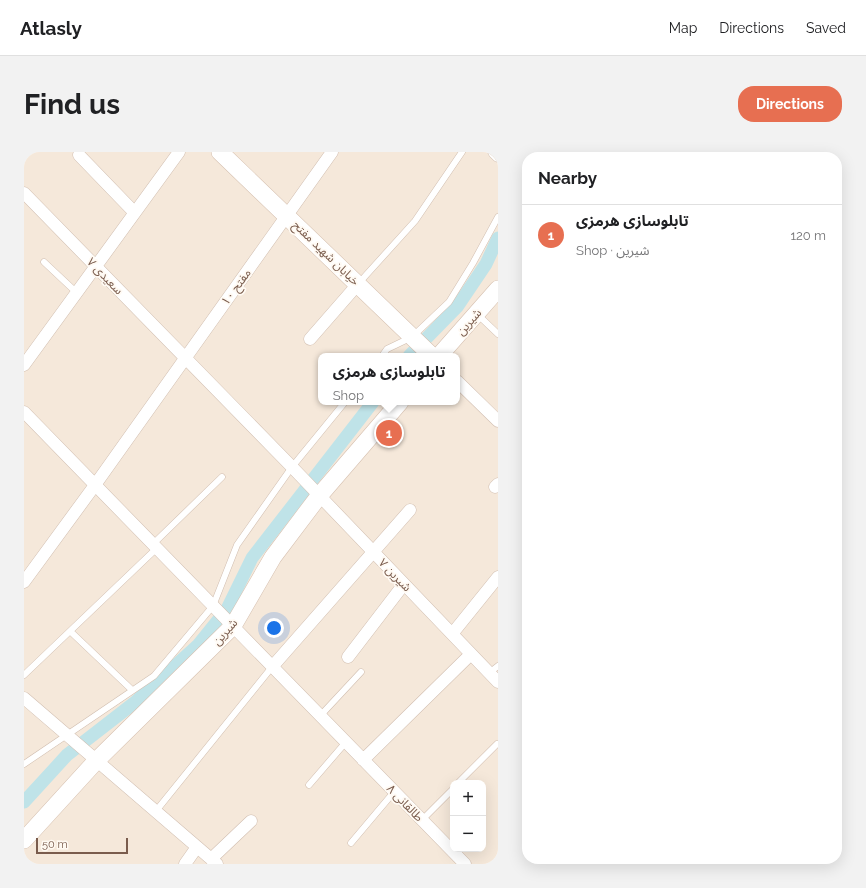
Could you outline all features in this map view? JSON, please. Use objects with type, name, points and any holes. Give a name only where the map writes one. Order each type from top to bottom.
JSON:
[{"type":"street","points":[[24,365],[179,152]]},
{"type":"street","name":"خیابان شهید مفتح","points":[[220,152],[429,353]]},
{"type":"street","name":"مفتح ۱۰","points":[[24,582],[186,358],[332,152]]},
{"type":"street","points":[[494,152],[498,156]]},
{"type":"street","points":[[79,155],[134,212]]},
{"type":"street","name":"سعیدی ۷","points":[[24,193],[292,467]]},
{"type":"street","points":[[310,339],[358,284]]},
{"type":"street","name":"شیرین","points":[[442,353],[498,289]]},
{"type":"street","points":[[460,384],[498,421]]},
{"type":"street","name":"شیرین","points":[[24,840],[97,760],[233,626],[273,557],[319,496],[397,405]]},
{"type":"street","name":"طالقانی ۸","points":[[24,412],[465,864]]},
{"type":"street","name":"شیرین ۷","points":[[292,467],[471,654],[494,670],[498,682]]},
{"type":"street","points":[[272,667],[410,510]]},
{"type":"street","points":[[452,634],[498,577]]},
{"type":"street","points":[[348,657],[404,584]]},
{"type":"street","points":[[364,760],[471,654]]},
{"type":"street","points":[[24,698],[214,861],[251,821]]},
{"type":"street","points":[[184,864],[198,847]]},
{"type":"lane","points":[[358,284],[415,221],[462,152]]},
{"type":"lane","points":[[384,353],[387,349],[412,337],[449,302],[473,263],[498,217]]},
{"type":"lane","points":[[44,262],[76,292]]},
{"type":"lane","points":[[476,314],[498,334]]},
{"type":"lane","points":[[24,764],[154,676],[213,606],[236,545],[292,467],[343,405]]},
{"type":"lane","points":[[24,675],[71,632],[222,477]]},
{"type":"lane","points":[[71,632],[132,690]]},
{"type":"lane","points":[[156,811],[272,667]]},
{"type":"lane","points":[[320,716],[362,672]]},
{"type":"lane","points":[[309,785],[346,742]]},
{"type":"lane","points":[[461,780],[497,744]]},
{"type":"lane","points":[[422,820],[450,791]]},
{"type":"lane","points":[[351,843],[394,792]]},
{"type":"shaded area","points":[[24,152],[498,152],[498,864],[24,864]]},
{"type":"waterway","points":[[412,353],[457,307],[486,264],[498,238]]},
{"type":"waterway","points":[[24,802],[67,755],[134,703],[198,645],[227,609],[252,558],[371,405]]},
{"type":"place","name":"تابلوسازی هرمزی","points":[[389,433]]}]
